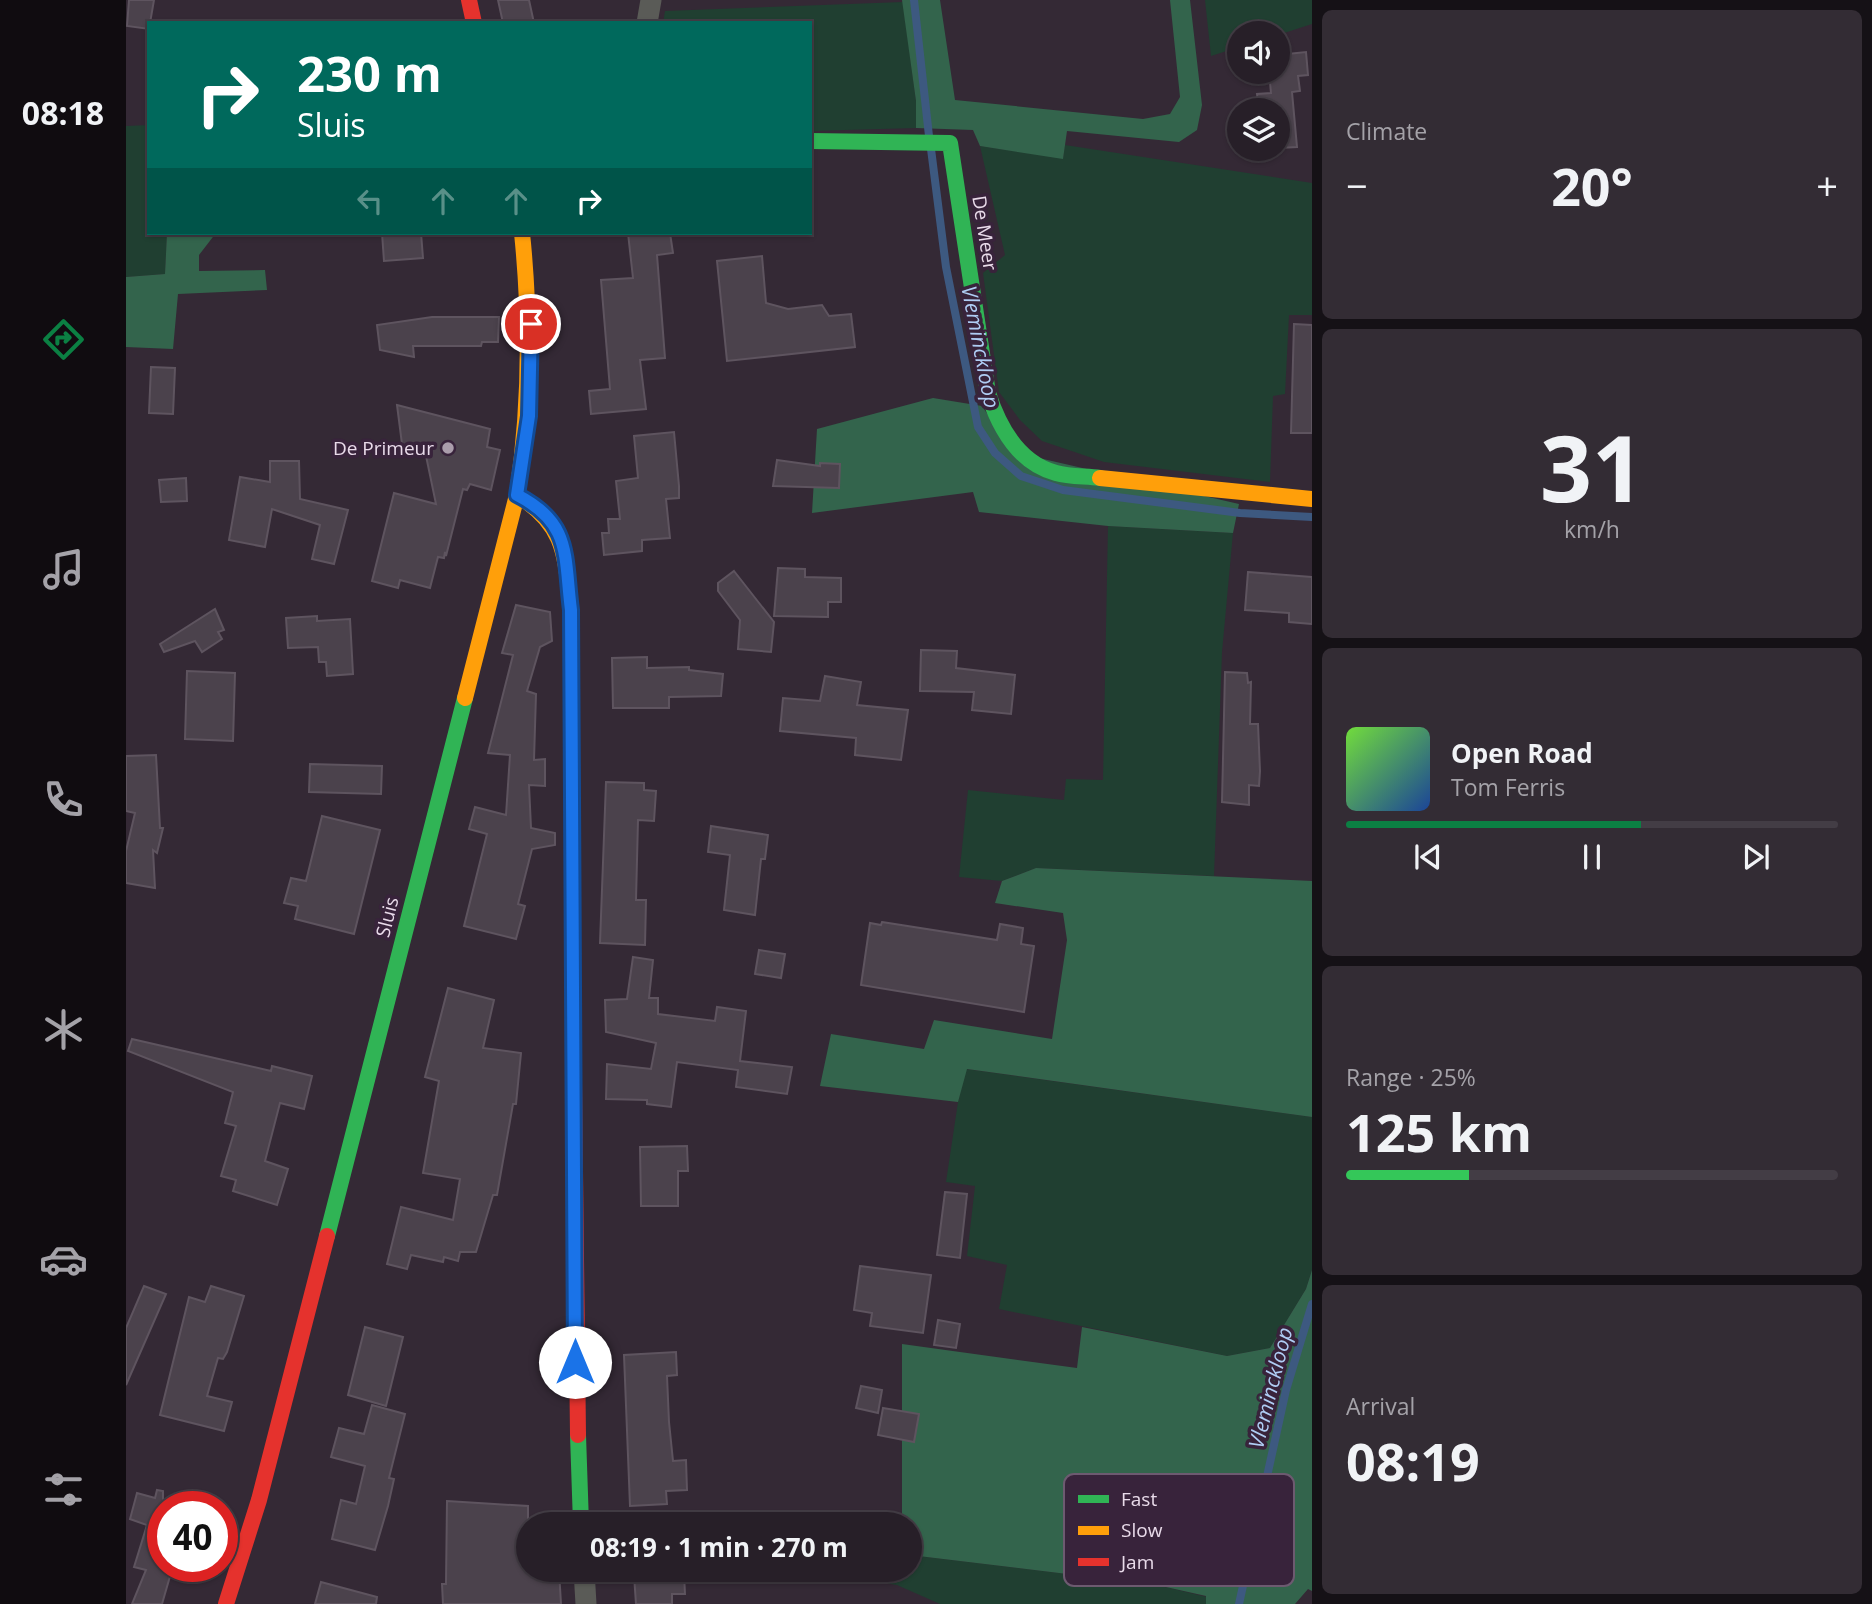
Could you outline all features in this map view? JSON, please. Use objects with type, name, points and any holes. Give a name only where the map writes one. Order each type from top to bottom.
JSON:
[{"type":"street","points":[[469,0],[474,21]]},
{"type":"street","points":[[648,21],[651,0]]},
{"type":"street","name":"De Meer","points":[[812,141],[950,143],[988,393],[1000,429],[1021,455],[1055,473],[1312,499]]},
{"type":"street","name":"Sluis","points":[[226,1604],[259,1500],[517,495],[529,416],[531,373],[531,324],[522,235]]},
{"type":"street","points":[[517,495],[539,507],[553,521],[562,539],[571,610],[575,1362],[581,1512]]},
{"type":"street","points":[[585,1582],[586,1604]]},
{"type":"green space","points":[[902,0],[940,0],[955,100],[1143,119],[1170,114],[1180,97],[1170,0],[1190,0],[1202,105],[1197,130],[1179,142],[1067,131],[1063,159],[980,146],[973,130],[916,128],[916,101]]},
{"type":"green space","points":[[1205,0],[1312,0],[1312,24],[1290,31],[1290,21],[1227,21],[1227,51],[1211,56]]},
{"type":"green space","points":[[903,2],[916,101],[916,128],[812,131],[812,21],[663,21],[665,11]]},
{"type":"green space","points":[[147,125],[147,235],[167,235],[165,274],[126,277],[126,126]]},
{"type":"green space","points":[[1065,145],[1312,183],[1312,315],[1289,315],[1285,394],[1273,396],[1270,482],[1104,462],[1042,441],[1020,420],[999,392],[983,273],[1005,255],[980,146],[1063,158]]},
{"type":"green space","points":[[167,235],[214,235],[199,255],[199,271],[265,270],[267,290],[178,294],[173,349],[126,347],[126,277],[165,274]]},
{"type":"green space","points":[[933,398],[982,406],[1013,452],[1239,504],[1233,533],[1108,526],[979,512],[973,492],[812,513],[817,429]]},
{"type":"green space","points":[[1108,526],[1233,533],[1222,652],[1214,876],[1036,868],[1002,881],[959,877],[968,790],[1064,800],[1066,779],[1103,780]]},
{"type":"green space","points":[[1036,868],[1312,881],[1312,1117],[967,1069],[958,1102],[820,1086],[831,1034],[924,1049],[934,1020],[1052,1039],[1067,940],[1063,913],[995,903],[1002,881]]},
{"type":"green space","points":[[966,1069],[1312,1117],[1312,1270],[1306,1289],[1270,1348],[1227,1356],[999,1309],[1007,1265],[967,1256],[975,1186],[946,1182],[958,1102]]},
{"type":"green space","points":[[1312,1270],[1312,1591],[1308,1589],[1295,1604],[1206,1604],[1206,1596],[1161,1586],[1294,1586],[1294,1474],[1064,1474],[1064,1574],[922,1556],[922,1512],[902,1512],[902,1344],[1077,1368],[1082,1327],[1227,1356],[1270,1348],[1306,1289]]},
{"type":"green space","points":[[922,1556],[1064,1574],[1064,1586],[1161,1586],[1207,1597],[1206,1604],[940,1604],[897,1585],[878,1582],[922,1582]]},
{"type":"building","points":[[129,0],[154,0],[147,29],[127,26]]},
{"type":"building","points":[[498,0],[529,0],[534,21],[503,21]]},
{"type":"building","points":[[1306,52],[1308,75],[1298,76],[1300,91],[1292,92],[1297,147],[1290,147],[1290,98],[1258,98],[1257,94],[1271,93],[1270,84],[1290,84],[1290,54]]},
{"type":"building","points":[[382,235],[421,235],[423,258],[384,261]]},
{"type":"building","points":[[628,235],[670,235],[673,253],[657,255],[665,358],[640,360],[646,409],[591,414],[589,391],[610,389],[601,280],[633,278]]},
{"type":"building","points":[[762,256],[766,303],[788,309],[822,305],[829,316],[851,314],[855,347],[727,361],[717,261]]},
{"type":"building","points":[[432,317],[499,317],[498,342],[482,342],[481,346],[413,346],[414,357],[380,350],[377,325]]},
{"type":"building","points":[[1294,324],[1312,325],[1312,433],[1291,433]]},
{"type":"building","points":[[151,367],[175,368],[173,414],[149,413]]},
{"type":"building","points":[[397,405],[490,429],[487,447],[500,450],[491,490],[470,484],[467,490],[463,489],[446,556],[445,552],[444,558],[438,557],[430,588],[400,580],[398,588],[372,581],[394,493],[436,504],[425,451],[403,452]]},
{"type":"building","points":[[674,432],[679,498],[666,499],[670,538],[642,540],[642,551],[604,555],[602,533],[609,533],[608,519],[620,519],[616,481],[638,478],[634,436]]},
{"type":"building","points":[[777,460],[820,466],[820,463],[840,464],[839,488],[773,486]]},
{"type":"building","points":[[270,461],[299,461],[300,499],[348,510],[334,564],[312,559],[320,525],[272,509],[265,547],[229,540],[240,477],[270,482]]},
{"type":"building","points":[[186,478],[187,501],[161,502],[159,480]]},
{"type":"building","points":[[778,568],[805,569],[805,577],[841,578],[841,602],[828,602],[828,617],[774,616]]},
{"type":"building","points":[[734,571],[774,622],[771,652],[738,649],[740,620],[718,591],[718,583]]},
{"type":"building","points":[[1248,572],[1312,577],[1312,624],[1289,622],[1289,613],[1245,610]]},
{"type":"building","points":[[516,605],[550,612],[552,641],[540,647],[527,691],[536,694],[534,760],[545,759],[545,786],[529,785],[531,828],[555,833],[555,845],[532,849],[518,904],[525,906],[516,939],[464,926],[487,834],[469,829],[475,807],[506,815],[510,755],[488,753],[513,655],[502,653]]},
{"type":"building","points":[[215,609],[224,630],[218,632],[222,639],[202,652],[195,641],[164,652],[160,644]]},
{"type":"building","points":[[317,616],[317,621],[350,619],[353,674],[327,676],[326,662],[319,662],[318,647],[288,648],[286,618]]},
{"type":"building","points":[[921,650],[957,651],[956,668],[1015,675],[1011,714],[972,710],[974,692],[920,691]]},
{"type":"building","points":[[647,657],[647,668],[689,667],[689,670],[723,674],[721,696],[669,697],[669,708],[613,708],[612,658]]},
{"type":"building","points":[[187,671],[235,673],[233,741],[185,739]]},
{"type":"building","points":[[1225,672],[1247,673],[1248,683],[1251,682],[1250,724],[1258,724],[1260,771],[1259,786],[1249,785],[1249,805],[1222,802]]},
{"type":"building","points":[[825,676],[861,682],[857,705],[908,710],[901,760],[855,755],[856,738],[780,731],[783,698],[820,701]]},
{"type":"building","points":[[156,755],[160,828],[163,828],[157,853],[153,850],[155,888],[126,883],[126,851],[135,813],[126,811],[126,756]]},
{"type":"building","points":[[310,764],[382,766],[381,794],[309,792]]},
{"type":"building","points":[[606,782],[644,783],[644,790],[656,791],[654,821],[638,820],[636,900],[646,900],[645,945],[600,943]]},
{"type":"building","points":[[322,816],[380,830],[354,934],[295,919],[298,906],[284,903],[291,878],[306,881]]},
{"type":"building","points":[[711,826],[768,835],[765,859],[761,859],[755,915],[724,910],[730,855],[708,852]]},
{"type":"building","points":[[882,922],[997,940],[1000,924],[1023,928],[1021,944],[1034,946],[1024,1012],[861,985],[870,923],[881,925]]},
{"type":"building","points":[[759,950],[785,954],[781,978],[755,974]]},
{"type":"building","points":[[633,957],[653,960],[649,998],[658,998],[658,1014],[715,1021],[717,1007],[746,1011],[740,1061],[792,1067],[787,1094],[736,1087],[738,1070],[677,1062],[671,1107],[647,1104],[647,1100],[606,1099],[607,1064],[651,1069],[656,1043],[606,1032],[605,1000],[627,999]]},
{"type":"building","points":[[448,988],[494,1000],[483,1048],[521,1053],[516,1104],[513,1104],[497,1195],[493,1195],[476,1252],[460,1252],[458,1261],[444,1257],[443,1262],[411,1255],[407,1269],[387,1264],[401,1207],[453,1220],[460,1179],[423,1173],[439,1081],[425,1077]]},
{"type":"building","points":[[132,1039],[271,1071],[272,1066],[312,1076],[304,1109],[280,1103],[265,1161],[288,1169],[277,1205],[233,1191],[236,1180],[221,1176],[236,1126],[225,1123],[233,1092],[128,1051]]},
{"type":"building","points":[[687,1146],[688,1171],[678,1171],[678,1206],[641,1206],[640,1147]]},
{"type":"building","points":[[945,1192],[967,1194],[960,1258],[937,1255]]},
{"type":"building","points":[[860,1266],[931,1275],[923,1333],[870,1326],[872,1313],[854,1310]]},
{"type":"building","points":[[144,1286],[166,1294],[126,1385],[126,1328]]},
{"type":"building","points":[[211,1286],[244,1296],[227,1352],[223,1359],[218,1358],[207,1396],[232,1402],[224,1431],[160,1415],[189,1297],[205,1302]]},
{"type":"building","points":[[938,1320],[960,1324],[956,1348],[934,1345]]},
{"type":"building","points":[[365,1327],[403,1337],[386,1406],[348,1395]]},
{"type":"building","points":[[676,1352],[677,1375],[667,1376],[669,1422],[673,1461],[686,1460],[687,1490],[666,1491],[667,1504],[630,1506],[624,1355]]},
{"type":"building","points":[[861,1386],[882,1390],[878,1413],[856,1408]]},
{"type":"building","points":[[372,1405],[405,1414],[389,1478],[394,1479],[375,1550],[332,1539],[341,1500],[356,1504],[365,1466],[331,1457],[339,1428],[364,1434]]},
{"type":"building","points":[[883,1408],[919,1414],[914,1442],[878,1435]]},
{"type":"building","points":[[137,1493],[147,1496],[147,1525],[130,1519]]},
{"type":"building","points":[[447,1501],[528,1506],[528,1512],[516,1512],[516,1582],[560,1582],[561,1604],[443,1604],[442,1584],[446,1584]]},
{"type":"building","points":[[147,1525],[147,1582],[168,1582],[162,1604],[132,1604],[146,1570],[134,1567]]},
{"type":"building","points":[[321,1582],[377,1597],[376,1604],[315,1604]]},
{"type":"building","points":[[634,1582],[684,1582],[685,1594],[672,1594],[672,1604],[636,1604]]},
{"type":"waterway","name":"Vleminckloop","points":[[914,0],[929,136]]},
{"type":"waterway","name":"Vleminckloop","points":[[931,149],[946,267],[978,427],[995,453],[1021,476],[1063,490],[1240,513],[1312,517]]},
{"type":"waterway","name":"Vleminckloop","points":[[1268,1474],[1286,1390],[1312,1304]]},
{"type":"waterway","name":"Vleminckloop","points":[[1239,1604],[1243,1586]]},
{"type":"traffic: fast","points":[[812,141],[950,143],[988,393],[998,418],[1012,442],[1031,461],[1061,474],[1100,478]]},
{"type":"traffic: fast","points":[[327,1236],[465,698]]},
{"type":"traffic: fast","points":[[578,1435],[581,1512]]},
{"type":"traffic: slow","points":[[465,698],[517,495],[525,429],[528,364],[522,235]]},
{"type":"traffic: slow","points":[[1100,478],[1312,499]]},
{"type":"traffic: slow","points":[[517,495],[546,519],[554,531],[564,558],[569,591],[573,994]]},
{"type":"traffic: jam","points":[[469,0],[474,21]]},
{"type":"traffic: jam","points":[[573,994],[578,1435]]},
{"type":"traffic: jam","points":[[226,1604],[259,1500],[327,1236]]},
{"type":"place","name":"De Primeur","points":[[448,448]]},
{"type":"route","points":[[531,324],[529,416],[517,495],[539,507],[553,521],[562,539],[571,610],[575,1362]]}]
